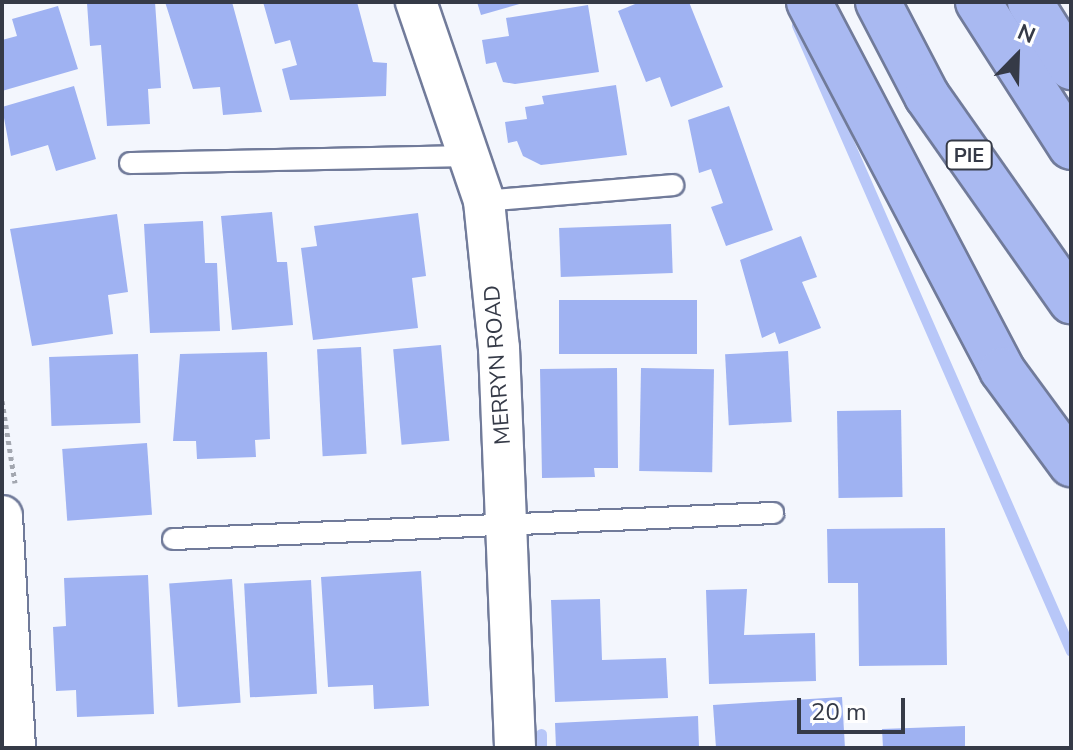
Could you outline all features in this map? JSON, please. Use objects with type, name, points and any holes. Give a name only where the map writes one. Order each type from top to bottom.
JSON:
[{"type":"highway","points":[[809,2],[1002,370],[1071,464]]},
{"type":"highway","name":"PIE","points":[[878,2],[927,96],[1071,301]]},
{"type":"highway","points":[[978,2],[1071,147]]},
{"type":"highway","points":[[1030,2],[1071,67]]},
{"type":"street","name":"MERRYN ROAD","points":[[416,2],[484,201],[508,528],[515,748]]},
{"type":"street","points":[[2,518],[15,748]]},
{"type":"lane","points":[[130,163],[470,156]]},
{"type":"lane","points":[[484,201],[673,185]]},
{"type":"lane","points":[[173,539],[508,528],[773,513]]},
{"type":"building","points":[[155,2],[161,88],[148,89],[150,124],[107,126],[101,45],[90,46],[87,3]]},
{"type":"building","points":[[165,2],[232,2],[262,112],[223,115],[220,87],[193,89]]},
{"type":"building","points":[[263,2],[357,2],[373,62],[387,63],[386,96],[290,100],[282,69],[297,65],[290,40],[275,44]]},
{"type":"building","points":[[477,2],[523,2],[523,3],[481,15]]},
{"type":"building","points":[[640,2],[689,2],[723,87],[671,107],[660,77],[646,82],[618,11]]},
{"type":"building","points":[[588,5],[599,72],[515,84],[503,82],[496,62],[486,64],[482,40],[509,36],[506,18]]},
{"type":"building","points":[[58,6],[78,69],[2,91],[2,40],[17,36],[12,19]]},
{"type":"building","points":[[616,85],[627,155],[541,165],[523,156],[517,141],[508,143],[505,122],[527,119],[525,107],[544,104],[542,96]]},
{"type":"building","points":[[74,86],[96,159],[56,171],[48,145],[11,156],[2,107]]},
{"type":"building","points":[[729,106],[773,230],[726,246],[711,207],[723,203],[711,169],[699,173],[688,120]]},
{"type":"building","points":[[272,212],[277,262],[287,262],[293,325],[232,330],[221,216]]},
{"type":"building","points":[[418,213],[426,276],[412,278],[418,328],[313,340],[301,248],[317,246],[314,226]]},
{"type":"building","points":[[117,214],[128,292],[108,295],[113,334],[32,346],[10,229]]},
{"type":"building","points":[[203,221],[205,263],[217,263],[220,331],[150,333],[144,224]]},
{"type":"building","points":[[671,224],[673,273],[561,277],[559,228]]},
{"type":"building","points":[[801,236],[817,277],[802,282],[821,328],[779,344],[775,332],[762,338],[740,260]]},
{"type":"building","points":[[559,300],[697,300],[697,354],[559,354]]},
{"type":"building","points":[[441,345],[449,441],[402,445],[393,349]]},
{"type":"building","points":[[361,347],[367,454],[323,456],[317,349]]},
{"type":"building","points":[[788,351],[792,422],[729,425],[725,354]]},
{"type":"building","points":[[267,352],[270,439],[255,440],[256,457],[197,459],[196,441],[173,441],[180,354]]},
{"type":"building","points":[[138,354],[140,423],[51,426],[49,357]]},
{"type":"building","points":[[617,368],[618,468],[594,468],[595,477],[542,478],[540,369]]},
{"type":"building","points":[[641,368],[714,369],[712,472],[639,471]]},
{"type":"building","points":[[901,410],[903,497],[839,498],[837,411]]},
{"type":"building","points":[[147,443],[152,515],[67,521],[62,449]]},
{"type":"building","points":[[945,528],[947,665],[859,666],[858,583],[828,583],[827,529]]},
{"type":"building","points":[[421,571],[429,706],[374,709],[373,685],[328,687],[321,577]]},
{"type":"building","points":[[148,575],[154,714],[77,717],[76,690],[56,691],[53,627],[66,626],[64,578]]},
{"type":"building","points":[[232,579],[241,703],[178,707],[169,583]]},
{"type":"building","points":[[311,580],[317,694],[250,697],[244,584]]},
{"type":"building","points":[[747,589],[744,635],[815,633],[816,681],[709,684],[706,590]]},
{"type":"building","points":[[600,599],[602,660],[666,658],[668,698],[555,702],[551,600]]},
{"type":"building","points":[[842,697],[845,748],[716,748],[713,705]]},
{"type":"building","points":[[698,716],[699,748],[556,748],[555,723]]},
{"type":"building","points":[[965,726],[965,748],[883,748],[882,729]]},
{"type":"waterway","points":[[797,25],[1071,651]]},
{"type":"waterway","points":[[541,734],[541,748]]}]
